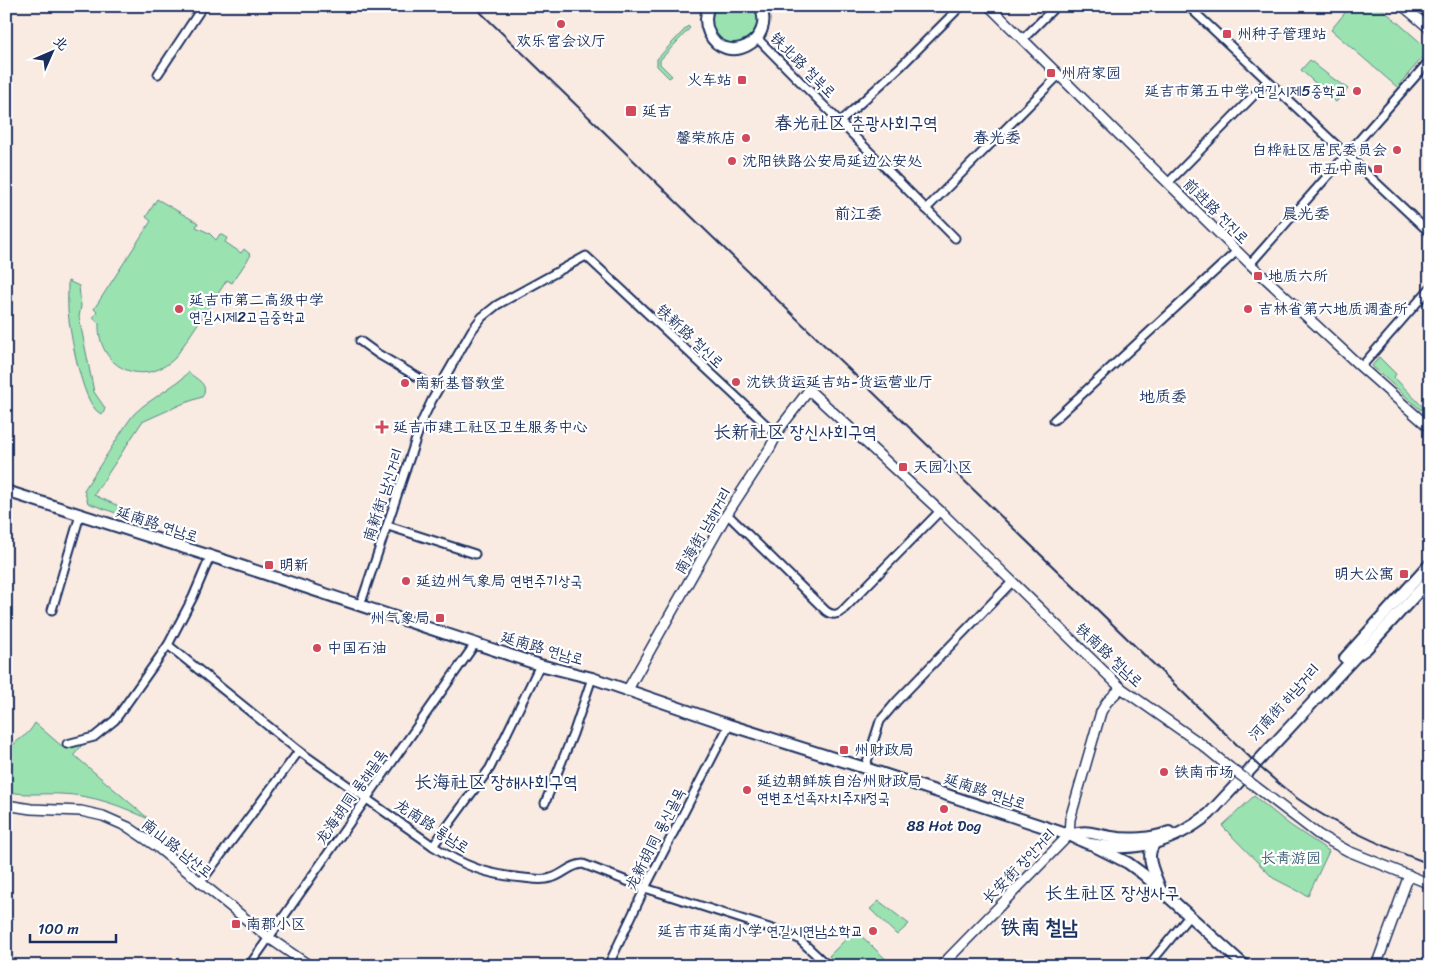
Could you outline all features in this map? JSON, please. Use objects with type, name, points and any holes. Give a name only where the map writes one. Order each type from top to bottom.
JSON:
[{"type":"main road","points":[[1423,6],[1430,12]]},
{"type":"main road","points":[[709,7],[706,18],[707,28],[711,37],[718,44],[727,48],[739,49],[751,44],[757,38],[763,26],[763,9]]},
{"type":"main road","name":"延南路 연남로","points":[[7,494],[80,515],[540,665],[592,678],[729,725],[1069,835],[1088,844],[1123,846],[1155,843]]},
{"type":"main road","name":"河南街 하남거리","points":[[1145,837],[1159,835],[1180,827],[1193,820],[1212,804],[1430,564]]},
{"type":"main road","name":"河南街 하남거리","points":[[1155,843],[1190,829],[1213,811],[1430,579]]},
{"type":"main road","name":"延南路 연남로","points":[[1069,835],[1083,831],[1111,838],[1145,837]]},
{"type":"main road","points":[[1155,843],[1151,848],[1150,859],[1161,890]]},
{"type":"main road","points":[[1088,844],[1128,863],[1161,890],[1245,966]]},
{"type":"street","points":[[158,74],[202,6]]},
{"type":"street","points":[[840,122],[901,66],[961,6]]},
{"type":"street","name":"前进路 전진로","points":[[989,6],[1250,264],[1430,428]]},
{"type":"street","points":[[1023,39],[1056,6]]},
{"type":"street","points":[[1188,6],[1430,233]]},
{"type":"street","points":[[1403,6],[1430,29]]},
{"type":"street","name":"铁北路 철북로","points":[[757,38],[956,238]]},
{"type":"street","points":[[1250,264],[1430,60]]},
{"type":"street","points":[[926,209],[1059,75]]},
{"type":"street","points":[[1168,183],[1267,82]]},
{"type":"street","points":[[1054,420],[1237,251]]},
{"type":"street","name":"南新街 남신거리","points":[[360,606],[422,421],[472,330],[482,317],[497,305],[586,256]]},
{"type":"street","name":"铁新路 철신로","points":[[586,256],[776,434]]},
{"type":"street","points":[[1361,367],[1430,288]]},
{"type":"street","points":[[360,341],[378,354],[438,389]]},
{"type":"street","name":"南海街 남해거리","points":[[627,691],[727,514],[770,448],[776,434],[809,390]]},
{"type":"street","name":"铁南路 철남로","points":[[809,390],[940,511],[1121,688],[1201,744],[1320,835],[1348,851],[1430,884]]},
{"type":"street","points":[[727,514],[826,611],[833,615],[842,612],[940,511]]},
{"type":"street","points":[[52,610],[80,515]]},
{"type":"street","points":[[388,526],[475,554]]},
{"type":"street","points":[[67,744],[94,737],[115,720],[168,645],[193,597],[210,557]]},
{"type":"street","points":[[865,768],[880,720],[1012,582]]},
{"type":"street","name":"龙海胡同 룡해골목","points":[[249,966],[475,644]]},
{"type":"street","name":"龙南路 룡남로","points":[[168,645],[299,751],[455,860],[488,873],[541,880],[552,878],[577,864],[583,864],[645,888],[785,933],[799,939],[828,966]]},
{"type":"street","points":[[433,846],[490,768],[540,665]]},
{"type":"street","points":[[545,803],[573,734],[592,678]]},
{"type":"street","name":"长安街 장안거리","points":[[941,966],[1069,835],[1070,819],[1101,712],[1107,702],[1121,688]]},
{"type":"street","name":"龙新胡同 룡신골목","points":[[608,966],[645,888],[729,725]]},
{"type":"street","points":[[200,883],[299,751]]},
{"type":"street","name":"南山路 남산로","points":[[6,805],[31,809],[81,811],[103,816],[128,827],[146,838],[269,938],[310,966]]},
{"type":"street","points":[[1376,966],[1409,875]]},
{"type":"street","points":[[1148,966],[1190,916]]},
{"type":"green space","points":[[716,6],[754,6],[758,15],[758,23],[757,29],[751,38],[743,43],[734,43],[725,41],[718,35],[713,27],[712,17]]},
{"type":"green space","points":[[1345,6],[1379,6],[1429,50],[1397,87],[1331,30],[1348,9]]},
{"type":"green space","points":[[688,26],[690,28],[660,60],[660,64],[672,76],[669,78],[657,66],[657,59]]},
{"type":"green space","points":[[1310,60],[1348,89],[1336,102],[1301,70]]},
{"type":"green space","points":[[157,199],[198,223],[196,227],[209,233],[216,240],[220,234],[227,238],[225,242],[241,253],[244,249],[251,255],[232,283],[227,280],[175,358],[162,367],[149,372],[136,372],[124,369],[114,362],[106,352],[100,339],[99,323],[93,318],[97,312],[94,309],[151,221],[146,217]]},
{"type":"green space","points":[[68,281],[79,286],[81,306],[79,317],[94,392],[105,408],[103,414],[96,410],[90,401],[80,373],[72,342],[68,315]]},
{"type":"green space","points":[[1379,357],[1396,374],[1394,377],[1423,407],[1421,410],[1372,366]]},
{"type":"green space","points":[[188,372],[203,385],[204,393],[202,397],[142,422],[94,495],[136,514],[135,520],[88,503],[84,490],[134,414],[182,379]]},
{"type":"green space","points":[[35,723],[64,748],[82,745],[74,755],[150,820],[129,810],[96,799],[73,795],[6,791],[5,766],[7,754],[13,745]]},
{"type":"green space","name":"长青游园","points":[[1254,796],[1290,825],[1329,851],[1308,896],[1273,878],[1222,826]]},
{"type":"green space","points":[[879,901],[909,924],[897,935],[870,909]]},
{"type":"green space","points":[[855,930],[893,966],[839,966],[829,956]]},
{"type":"railway","points":[[474,6],[1262,769],[1298,799],[1329,819],[1396,851],[1430,864]]},
{"type":"place","name":"欢乐宫会议厅","points":[[561,24]]},
{"type":"place","name":"州种子管理站","points":[[1227,34]]},
{"type":"place","name":"州府家园","points":[[1051,73]]},
{"type":"place","name":"火车站","points":[[742,80]]},
{"type":"place","name":"延吉市第五中学 연길시제5중학교","points":[[1357,91]]},
{"type":"place","name":"延吉","points":[[631,111]]},
{"type":"place","name":"馨荣旅店","points":[[746,138]]},
{"type":"place","name":"白桦社区居民委员会","points":[[1397,150]]},
{"type":"place","name":"沈阳铁路公安局延边公安处","points":[[732,161]]},
{"type":"place","name":"市五中南","points":[[1378,169]]},
{"type":"place","name":"地质六所","points":[[1258,276]]},
{"type":"place","name":"延吉市第二高级中学 연길시제2고급중학교","points":[[179,309]]},
{"type":"place","name":"吉林省第六地质调查所","points":[[1248,309]]},
{"type":"place","name":"沈铁货运延吉站-货运营业厅","points":[[736,382]]},
{"type":"place","name":"南新基督教堂","points":[[405,383]]},
{"type":"place","name":"延吉市建工社区卫生服务中心","points":[[382,427]]},
{"type":"place","name":"天园小区","points":[[903,467]]},
{"type":"place","name":"明新","points":[[269,565]]},
{"type":"place","name":"明大公寓","points":[[1404,574]]},
{"type":"place","name":"延边州气象局 연변주기상국","points":[[406,581]]},
{"type":"place","name":"州气象局","points":[[440,618]]},
{"type":"place","name":"中国石油","points":[[317,648]]},
{"type":"place","name":"州财政局","points":[[844,750]]},
{"type":"place","name":"铁南市场","points":[[1164,772]]},
{"type":"place","name":"延边朝鲜族自治州财政局 연변조선족자치주재정국","points":[[747,790]]},
{"type":"place","name":"88 Hot Dog","points":[[944,809]]},
{"type":"place","name":"南郡小区","points":[[236,924]]},
{"type":"place","name":"延吉市延南小学 연길시연남소학교","points":[[873,931]]},
{"type":"district","name":"春光社区 춘광사회구역","points":[[856,123]]},
{"type":"district","name":"春光委","points":[[997,137]]},
{"type":"district","name":"前江委","points":[[858,213]]},
{"type":"district","name":"晨光委","points":[[1306,213]]},
{"type":"district","name":"地质委","points":[[1163,396]]},
{"type":"district","name":"长新社区 장신사회구역","points":[[795,432]]},
{"type":"district","name":"长海社区 장해사회구역","points":[[496,782]]},
{"type":"district","name":"长生社区 장생사구","points":[[1112,893]]},
{"type":"district","name":"铁南 철남","points":[[1039,927]]}]
